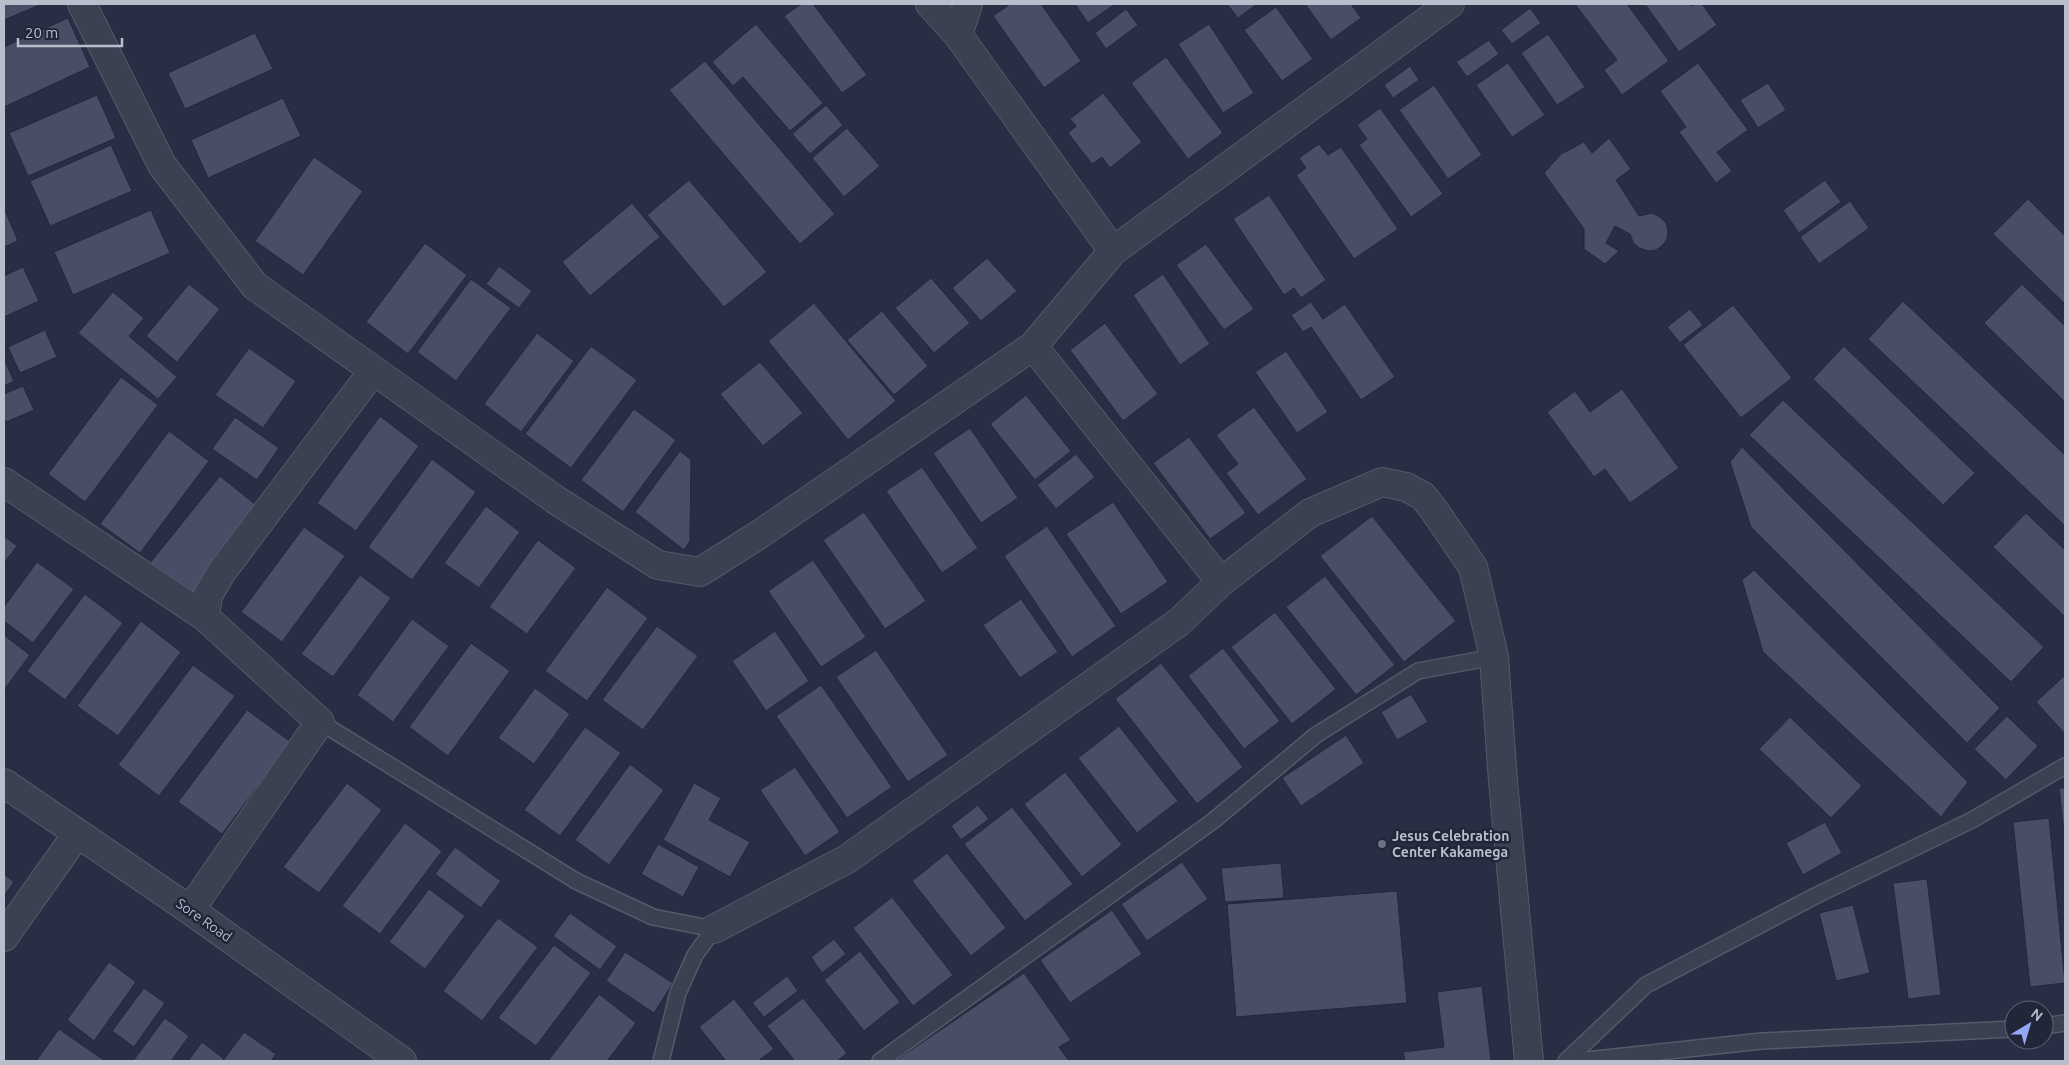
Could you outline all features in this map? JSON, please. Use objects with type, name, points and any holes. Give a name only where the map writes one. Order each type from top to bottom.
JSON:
[{"type":"street","points":[[82,4],[162,165],[255,286],[556,500],[658,565],[700,572],[768,529],[1033,346],[1113,251],[1450,4]]},
{"type":"street","points":[[930,4],[958,35],[1113,251]]},
{"type":"street","points":[[958,35],[968,4]]},
{"type":"street","points":[[1033,346],[1221,582]]},
{"type":"street","points":[[204,617],[208,595],[222,573],[373,371]]},
{"type":"street","points":[[4,482],[204,617],[320,722],[190,910]]},
{"type":"street","points":[[714,929],[848,859],[1179,622],[1221,582],[1310,513],[1382,482],[1406,488],[1423,496],[1473,567],[1494,657],[1503,781],[1530,1061]]},
{"type":"street","name":"Sore Road","points":[[4,783],[76,834],[190,910],[402,1061]]},
{"type":"street","points":[[4,937],[76,834]]},
{"type":"lane","points":[[880,1061],[1213,821],[1316,736],[1418,671],[1494,657]]},
{"type":"lane","points":[[320,722],[576,881],[653,917],[714,929],[695,955],[678,993],[661,1061]]},
{"type":"lane","points":[[1566,1061],[1646,985],[1817,895],[1972,820],[2065,766]]},
{"type":"lane","points":[[1577,1061],[1762,1041],[2004,1029]]},
{"type":"building","points":[[4,4],[42,4],[4,20]]},
{"type":"building","points":[[801,4],[813,4],[867,75],[842,93],[784,16]]},
{"type":"building","points":[[1010,4],[1041,4],[1081,61],[1044,88],[993,16]]},
{"type":"building","points":[[1075,4],[1115,4],[1088,23]]},
{"type":"building","points":[[1227,4],[1257,4],[1238,18]]},
{"type":"building","points":[[1305,4],[1351,4],[1361,18],[1331,40]]},
{"type":"building","points":[[1575,4],[1627,4],[1669,61],[1622,95],[1604,70],[1617,60]]},
{"type":"building","points":[[1645,4],[1690,4],[1691,6],[1702,4],[1717,25],[1679,52]]},
{"type":"building","points":[[1276,7],[1313,59],[1282,81],[1244,30]]},
{"type":"building","points":[[1530,8],[1541,23],[1512,44],[1501,30]]},
{"type":"building","points":[[1126,9],[1138,25],[1106,49],[1095,33]]},
{"type":"building","points":[[68,18],[90,67],[4,107],[4,47]]},
{"type":"building","points":[[756,24],[823,103],[790,131],[743,77],[733,86],[712,62]]},
{"type":"building","points":[[1209,24],[1254,93],[1223,113],[1178,44]]},
{"type":"building","points":[[255,33],[273,69],[185,109],[168,73]]},
{"type":"building","points":[[1548,34],[1585,87],[1557,105],[1521,53]]},
{"type":"building","points":[[1489,40],[1499,54],[1467,77],[1456,62]]},
{"type":"building","points":[[1166,57],[1223,133],[1188,159],[1131,83]]},
{"type":"building","points":[[705,61],[835,214],[800,244],[669,90]]},
{"type":"building","points":[[1508,63],[1545,115],[1512,137],[1476,85]]},
{"type":"building","points":[[1698,63],[1748,130],[1717,152],[1732,171],[1716,183],[1679,132],[1686,127],[1660,91]]},
{"type":"building","points":[[1410,66],[1419,80],[1393,98],[1384,85]]},
{"type":"building","points":[[1768,83],[1786,110],[1758,128],[1740,100]]},
{"type":"building","points":[[1434,85],[1482,155],[1448,179],[1399,110]]},
{"type":"building","points":[[1103,93],[1142,142],[1110,168],[1102,157],[1092,164],[1068,133],[1076,126],[1070,119]]},
{"type":"building","points":[[97,95],[116,138],[28,176],[9,133]]},
{"type":"building","points":[[283,98],[301,136],[208,178],[191,140]]},
{"type":"building","points":[[826,105],[843,125],[810,154],[792,134]]},
{"type":"building","points":[[1380,108],[1443,194],[1411,217],[1359,145],[1367,139],[1357,125]]},
{"type":"building","points":[[847,128],[880,166],[844,197],[812,158]]},
{"type":"building","points":[[1609,138],[1631,169],[1616,180],[1639,216],[1652,213],[1660,217],[1666,223],[1668,231],[1667,239],[1662,246],[1656,250],[1648,251],[1639,248],[1633,242],[1630,234],[1615,226],[1606,243],[1619,251],[1605,264],[1584,249],[1584,229],[1544,173],[1561,154],[1584,142],[1592,153]]},
{"type":"building","points":[[1319,144],[1328,155],[1341,147],[1398,229],[1354,259],[1296,175],[1306,168],[1299,158]]},
{"type":"building","points":[[111,145],[132,191],[50,226],[30,181]]},
{"type":"building","points":[[314,157],[363,191],[303,275],[255,241]]},
{"type":"building","points":[[689,180],[767,272],[724,307],[647,215]]},
{"type":"building","points":[[1825,180],[1841,202],[1799,233],[1783,210]]},
{"type":"building","points":[[1269,195],[1326,280],[1301,298],[1294,288],[1284,295],[1233,219]]},
{"type":"building","points":[[2028,199],[2065,236],[2065,304],[1993,234]]},
{"type":"building","points":[[1850,201],[1869,228],[1819,264],[1800,237]]},
{"type":"building","points":[[632,203],[660,237],[590,296],[562,262]]},
{"type":"building","points":[[4,208],[18,241],[4,247]]},
{"type":"building","points":[[151,210],[170,253],[73,295],[54,252]]},
{"type":"building","points":[[425,243],[467,275],[408,354],[366,322]]},
{"type":"building","points":[[1206,244],[1254,309],[1224,330],[1176,265]]},
{"type":"building","points":[[987,258],[1017,291],[981,321],[952,288]]},
{"type":"building","points":[[499,266],[532,291],[519,308],[486,284]]},
{"type":"building","points":[[23,267],[39,301],[4,317],[4,276]]},
{"type":"building","points":[[1163,274],[1210,344],[1180,365],[1133,295]]},
{"type":"building","points":[[931,278],[970,323],[934,353],[895,308]]},
{"type":"building","points":[[471,279],[511,308],[456,381],[417,352]]},
{"type":"building","points":[[189,284],[220,309],[177,362],[146,336]]},
{"type":"building","points":[[2022,284],[2065,326],[2065,402],[1984,323]]},
{"type":"building","points":[[113,292],[144,318],[129,336],[177,377],[158,399],[78,333]]},
{"type":"building","points":[[1903,301],[2065,455],[2065,526],[1868,339]]},
{"type":"building","points":[[1311,302],[1323,319],[1345,304],[1395,377],[1361,400],[1311,327],[1303,332],[1291,315]]},
{"type":"building","points":[[814,303],[896,401],[848,440],[768,341]]},
{"type":"building","points":[[1733,305],[1792,378],[1741,418],[1683,345]]},
{"type":"building","points":[[1690,309],[1703,325],[1680,343],[1667,327]]},
{"type":"building","points":[[882,311],[928,366],[894,395],[847,340]]},
{"type":"building","points":[[1105,323],[1158,394],[1123,421],[1070,350]]},
{"type":"building","points":[[45,330],[57,357],[20,373],[8,347]]},
{"type":"building","points":[[537,333],[574,361],[521,432],[484,404]]},
{"type":"building","points":[[591,346],[637,380],[571,468],[525,434]]},
{"type":"building","points":[[1844,346],[1975,473],[1943,505],[1813,379]]},
{"type":"building","points":[[249,348],[296,381],[263,428],[215,395]]},
{"type":"building","points":[[1286,351],[1328,412],[1297,433],[1255,372]]},
{"type":"building","points":[[4,359],[14,381],[4,386]]},
{"type":"building","points":[[760,362],[803,413],[763,446],[720,394]]},
{"type":"building","points":[[121,377],[158,405],[85,502],[48,474]]},
{"type":"building","points":[[23,386],[34,410],[6,422],[4,418],[4,394]]},
{"type":"building","points":[[1622,389],[1679,468],[1630,503],[1605,469],[1594,477],[1547,412],[1575,391],[1590,412]]},
{"type":"building","points":[[1026,395],[1071,451],[1035,480],[990,424]]},
{"type":"building","points":[[1783,400],[2044,647],[2011,682],[1749,435]]},
{"type":"building","points":[[1254,407],[1307,479],[1258,515],[1226,473],[1238,464],[1216,435]]},
{"type":"building","points":[[634,409],[676,440],[623,512],[581,480]]},
{"type":"building","points":[[380,416],[419,446],[356,531],[317,503]]},
{"type":"building","points":[[235,417],[279,448],[257,480],[212,449]]},
{"type":"building","points":[[970,428],[1018,498],[981,523],[933,453]]},
{"type":"building","points":[[169,431],[209,461],[140,553],[100,524]]},
{"type":"building","points":[[1189,437],[1246,513],[1210,539],[1153,463]]},
{"type":"building","points":[[1742,447],[2000,708],[1967,743],[1751,527],[1730,462]]},
{"type":"building","points":[[680,451],[691,460],[690,541],[684,550],[635,512]]},
{"type":"building","points":[[1076,454],[1095,477],[1056,509],[1037,485]]},
{"type":"building","points":[[432,459],[476,492],[412,580],[368,547]]},
{"type":"building","points":[[922,467],[978,548],[942,573],[886,491]]},
{"type":"building","points":[[220,476],[261,509],[191,596],[150,563]]},
{"type":"building","points":[[1113,502],[1168,582],[1121,614],[1066,534]]},
{"type":"building","points":[[486,506],[520,532],[479,588],[444,563]]},
{"type":"building","points":[[864,512],[926,601],[885,629],[823,540]]},
{"type":"building","points":[[2026,513],[2065,550],[2065,617],[1993,547]]},
{"type":"building","points":[[1372,516],[1456,621],[1404,662],[1320,556]]},
{"type":"building","points":[[1047,526],[1116,626],[1072,657],[1004,556]]},
{"type":"building","points":[[304,527],[345,556],[282,642],[241,612]]},
{"type":"building","points":[[4,536],[17,546],[4,563]]},
{"type":"building","points":[[538,540],[576,568],[527,634],[489,607]]},
{"type":"building","points":[[813,560],[866,637],[821,667],[768,591]]},
{"type":"building","points":[[37,562],[74,589],[33,643],[4,621],[4,607]]},
{"type":"building","points":[[1754,570],[1968,782],[1941,817],[1763,652],[1742,580]]},
{"type":"building","points":[[360,575],[391,598],[333,677],[301,654]]},
{"type":"building","points":[[1325,576],[1395,665],[1356,695],[1286,607]]},
{"type":"building","points":[[607,587],[648,618],[587,701],[545,671]]},
{"type":"building","points":[[85,594],[123,623],[65,700],[27,671]]},
{"type":"building","points":[[1021,599],[1058,652],[1020,678],[983,625]]},
{"type":"building","points":[[1275,612],[1336,689],[1292,724],[1231,647]]},
{"type":"building","points":[[412,619],[449,646],[393,722],[357,695]]},
{"type":"building","points":[[141,621],[181,652],[118,736],[77,706]]},
{"type":"building","points":[[657,626],[698,656],[643,730],[602,700]]},
{"type":"building","points":[[775,631],[809,681],[766,711],[732,661]]},
{"type":"building","points":[[4,635],[30,655],[4,690]]},
{"type":"building","points":[[471,643],[510,671],[448,756],[409,727]]},
{"type":"building","points":[[1223,648],[1280,721],[1244,749],[1188,676]]},
{"type":"building","points":[[876,650],[948,755],[908,782],[836,677]]},
{"type":"building","points":[[1161,663],[1243,767],[1197,804],[1115,699]]},
{"type":"building","points":[[193,665],[235,696],[159,796],[118,765]]},
{"type":"building","points":[[2065,675],[2065,734],[2036,702]]},
{"type":"building","points":[[821,685],[892,787],[847,818],[776,716]]},
{"type":"building","points":[[535,688],[570,714],[534,764],[498,738]]},
{"type":"building","points":[[1411,694],[1428,722],[1397,740],[1381,712]]},
{"type":"building","points":[[247,710],[291,742],[222,834],[178,802]]},
{"type":"building","points":[[2007,716],[2038,746],[2006,780],[1974,749]]},
{"type":"building","points":[[1790,717],[1862,786],[1831,818],[1759,749]]},
{"type":"building","points":[[1119,726],[1178,801],[1137,833],[1078,758]]},
{"type":"building","points":[[585,727],[621,753],[560,836],[524,810]]},
{"type":"building","points":[[1346,735],[1364,763],[1301,806],[1282,778]]},
{"type":"building","points":[[630,764],[664,790],[609,865],[575,840]]},
{"type":"building","points":[[795,767],[840,832],[805,856],[760,790]]},
{"type":"building","points":[[1065,772],[1122,845],[1082,877],[1024,804]]},
{"type":"building","points":[[347,783],[382,810],[319,893],[283,867]]},
{"type":"building","points":[[694,783],[721,798],[709,820],[750,842],[730,877],[663,840]]},
{"type":"building","points":[[2059,788],[2065,788],[2065,842]]},
{"type":"building","points":[[978,805],[989,819],[961,840],[951,826]]},
{"type":"building","points":[[1012,807],[1073,884],[1025,921],[964,844]]},
{"type":"building","points":[[2049,818],[2065,983],[2030,987],[2013,822]]},
{"type":"building","points":[[1825,822],[1842,853],[1803,875],[1786,843]]},
{"type":"building","points":[[405,823],[442,851],[380,934],[342,906]]},
{"type":"building","points":[[658,844],[699,867],[683,897],[641,874]]},
{"type":"building","points":[[455,847],[501,881],[481,908],[435,874]]},
{"type":"building","points":[[947,853],[1006,928],[971,956],[912,881]]},
{"type":"building","points":[[1182,862],[1208,899],[1147,941],[1121,904]]},
{"type":"building","points":[[1281,863],[1284,898],[1225,902],[1221,868]]},
{"type":"building","points":[[4,874],[14,882],[4,896]]},
{"type":"building","points":[[1927,879],[1941,995],[1908,999],[1893,883]]},
{"type":"building","points":[[429,889],[465,916],[425,969],[389,942]]},
{"type":"building","points":[[1397,891],[1407,1003],[1236,1017],[1227,904]]},
{"type":"building","points":[[892,897],[953,975],[913,1006],[853,928]]},
{"type":"building","points":[[1853,905],[1870,973],[1836,981],[1819,913]]},
{"type":"building","points":[[1112,910],[1142,954],[1070,1003],[1040,960]]},
{"type":"building","points":[[570,913],[617,946],[600,970],[553,936]]},
{"type":"building","points":[[498,918],[538,947],[482,1021],[443,991]]},
{"type":"building","points":[[834,939],[846,954],[822,973],[811,957]]},
{"type":"building","points":[[554,945],[591,973],[536,1046],[498,1018]]},
{"type":"building","points":[[860,951],[900,1002],[864,1031],[824,980]]},
{"type":"building","points":[[625,952],[673,983],[654,1013],[606,981]]},
{"type":"building","points":[[109,962],[136,982],[94,1041],[67,1020]]},
{"type":"building","points":[[1024,973],[1071,1040],[1059,1047],[1069,1061],[895,1061]]},
{"type":"building","points":[[787,976],[798,991],[764,1017],[752,1003]]},
{"type":"building","points":[[1482,986],[1491,1061],[1405,1061],[1403,1052],[1444,1047],[1437,992]]},
{"type":"building","points":[[144,988],[165,1003],[134,1047],[112,1031]]},
{"type":"building","points":[[599,994],[636,1023],[607,1061],[548,1061]]},
{"type":"building","points":[[803,998],[847,1053],[837,1061],[795,1061],[767,1026]]},
{"type":"building","points":[[734,999],[774,1049],[758,1061],[726,1061],[699,1027]]},
{"type":"building","points":[[165,1018],[189,1036],[171,1061],[133,1061]]},
{"type":"building","points":[[59,1029],[105,1061],[36,1061]]},
{"type":"building","points":[[244,1032],[276,1054],[271,1061],[223,1061]]},
{"type":"building","points":[[202,1042],[224,1059],[223,1061],[188,1061]]},
{"type":"place","name":"Jesus Celebration Center Kakamega","points":[[1382,844]]}]
